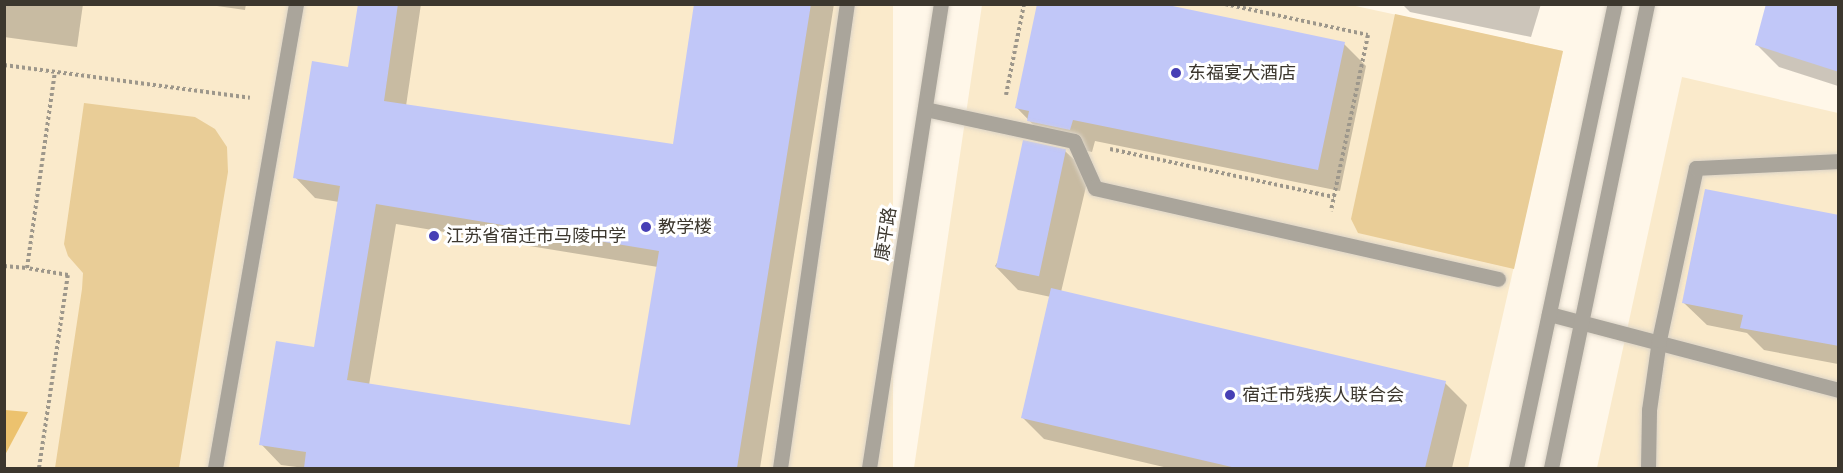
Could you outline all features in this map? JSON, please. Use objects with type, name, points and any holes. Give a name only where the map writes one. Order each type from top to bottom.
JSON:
[{"type":"street","points":[[215,468],[296,4]]},
{"type":"street","points":[[780,468],[847,4]]},
{"type":"street","name":"康平路","points":[[869,468],[941,4]]},
{"type":"street","points":[[1516,468],[1615,4]]},
{"type":"street","points":[[1551,468],[1647,4]]},
{"type":"street","points":[[925,109],[1074,141],[1095,188],[1498,279]]},
{"type":"street","points":[[1648,468],[1649,410],[1659,340],[1696,168],[1839,161]]},
{"type":"street","points":[[1549,314],[1659,340],[1839,390]]},
{"type":"path","points":[[999,126],[1024,4]]},
{"type":"path","points":[[1225,4],[1368,35],[1325,239]]},
{"type":"path","points":[[4,65],[279,102]]},
{"type":"path","points":[[27,268],[55,72]]},
{"type":"path","points":[[1074,141],[1334,197]]},
{"type":"path","points":[[4,266],[68,275],[39,468]]},
{"type":"shaded area","name":"江苏省宿迁市马陵中学","points":[[4,5],[893,5],[893,468],[4,468]]},
{"type":"shaded area","name":"东福宴大酒店","points":[[982,5],[1351,5],[1563,51],[1468,468],[914,468]]},
{"type":"shaded area","points":[[1395,14],[1563,51],[1514,269],[1358,233],[1351,219]]},
{"type":"shaded area","points":[[1682,77],[1838,113],[1838,468],[1597,468]]},
{"type":"shaded area","points":[[84,103],[195,117],[215,129],[227,147],[228,172],[179,468],[55,468],[82,289],[83,273],[68,256],[64,244]]},
{"type":"shaded area","points":[[4,410],[28,412],[5,455]]},
{"type":"building","name":"教学楼","points":[[358,4],[398,4],[384,101],[673,144],[694,4],[811,4],[737,468],[304,468],[306,452],[259,445],[276,341],[314,347],[340,186],[293,178],[312,61],[348,67]],"holes":[[[376,204],[659,251],[630,425],[347,380]]]},
{"type":"building","points":[[1037,4],[1163,4],[1345,42],[1318,170],[1073,120],[1070,130],[1027,121],[1029,111],[1015,108]]},
{"type":"building","points":[[1766,4],[1839,4],[1839,72],[1755,45]]},
{"type":"building","points":[[1023,140],[1066,149],[1039,276],[996,267]]},
{"type":"building","points":[[1705,189],[1839,215],[1839,346],[1740,328],[1743,315],[1682,303]]},
{"type":"building","points":[[1051,288],[1446,381],[1425,468],[1236,468],[1021,418]]},
{"type":"place","name":"东福宴大酒店","points":[[1176,73]]},
{"type":"place","name":"教学楼","points":[[646,227]]},
{"type":"place","name":"江苏省宿迁市马陵中学","points":[[434,236]]},
{"type":"place","name":"宿迁市残疾人联合会","points":[[1230,395]]}]
